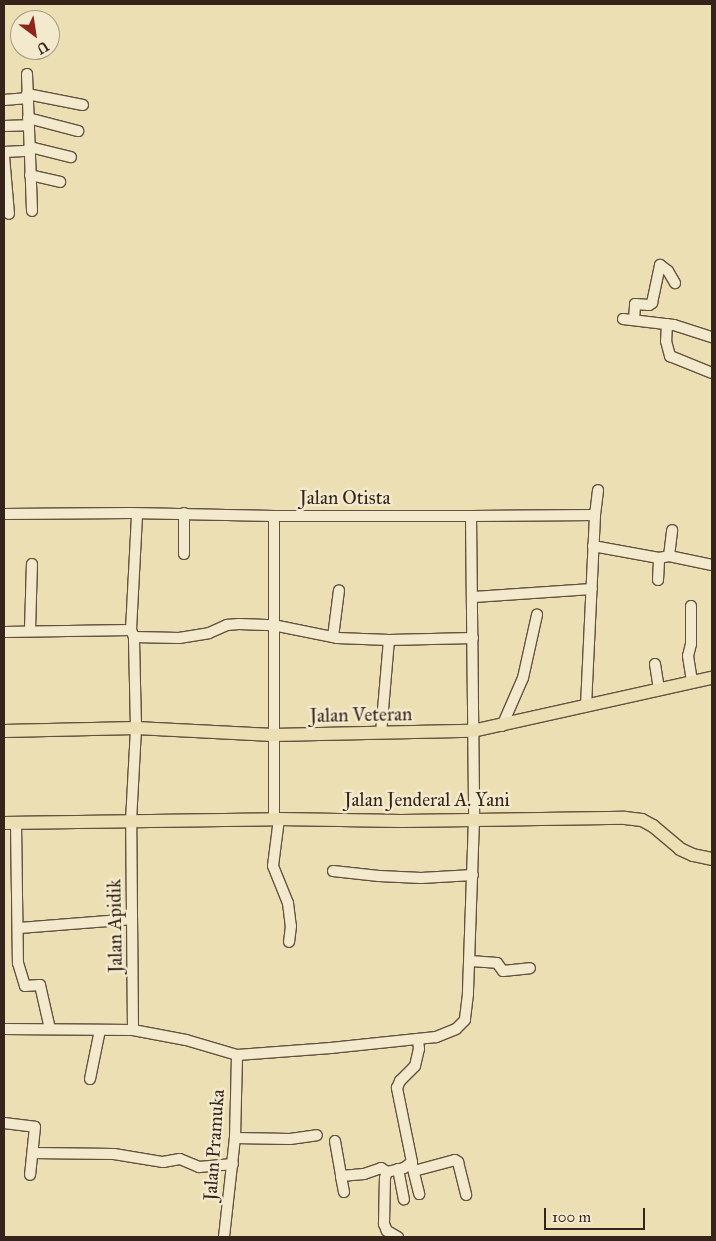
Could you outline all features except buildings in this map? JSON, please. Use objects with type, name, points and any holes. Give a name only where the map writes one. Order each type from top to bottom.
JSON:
[{"type":"main road","name":"Jalan Veteran","points":[[4,731],[136,728],[273,734],[472,731],[502,726],[712,678]]},
{"type":"main road","name":"Jalan Jenderal A. Yani","points":[[10,823],[276,819],[401,821],[625,818],[642,820],[653,826],[680,849],[693,855],[712,859]]},
{"type":"street","points":[[27,74],[32,211]]},
{"type":"street","points":[[4,100],[27,96],[83,105]]},
{"type":"street","points":[[4,126],[28,121],[78,131]]},
{"type":"street","points":[[4,152],[34,148],[71,157]]},
{"type":"street","points":[[4,156],[9,214]]},
{"type":"street","points":[[30,175],[60,182]]},
{"type":"street","points":[[675,283],[668,271],[660,265],[652,303],[649,305],[634,304],[629,320],[667,324],[712,337]]},
{"type":"street","points":[[667,324],[666,341],[670,356],[712,373]]},
{"type":"street","points":[[586,706],[593,546],[598,490]]},
{"type":"street","points":[[184,513],[184,554]]},
{"type":"street","name":"Jalan Otista","points":[[4,514],[184,513],[274,516],[595,515]]},
{"type":"street","name":"Jalan Apidik","points":[[133,1030],[131,821],[136,728],[133,634],[137,514]]},
{"type":"street","points":[[274,516],[273,734],[276,819],[273,866],[288,903],[291,926],[289,942]]},
{"type":"street","points":[[4,1030],[133,1030],[186,1040],[237,1055],[436,1037],[456,1029],[466,1020],[470,961],[474,819],[472,731],[474,597],[471,516]]},
{"type":"street","points":[[658,580],[672,530]]},
{"type":"street","points":[[593,546],[712,565]]},
{"type":"street","points":[[30,630],[32,564]]},
{"type":"street","points":[[474,597],[592,589]]},
{"type":"street","points":[[333,637],[339,590]]},
{"type":"street","points":[[691,606],[691,644],[688,656],[692,682]]},
{"type":"street","points":[[502,726],[523,678],[537,614]]},
{"type":"street","points":[[4,632],[30,630],[133,634],[179,638],[209,633],[227,625],[273,625],[333,637],[389,640],[473,638]]},
{"type":"street","points":[[381,733],[389,640]]},
{"type":"street","points":[[655,664],[659,690]]},
{"type":"street","points":[[10,823],[18,928],[18,963],[21,979],[25,986],[40,986],[50,1030]]},
{"type":"street","points":[[333,871],[413,877],[472,875]]},
{"type":"street","points":[[18,928],[132,919]]},
{"type":"street","points":[[470,961],[497,963],[503,971],[530,968]]},
{"type":"street","points":[[90,1079],[100,1030]]},
{"type":"street","points":[[418,1039],[419,1049],[415,1066],[400,1081],[397,1088],[419,1194]]},
{"type":"street","name":"Jalan Pramuka","points":[[224,1237],[235,1138],[237,1055]]},
{"type":"street","points":[[4,1123],[35,1127],[30,1175]]},
{"type":"street","points":[[235,1138],[290,1139],[317,1135]]},
{"type":"street","points":[[335,1140],[344,1192]]},
{"type":"street","points":[[33,1153],[114,1154],[163,1162],[180,1159],[199,1168],[232,1164]]},
{"type":"street","points":[[340,1176],[364,1174],[381,1168],[387,1172],[410,1165],[456,1161],[466,1195]]},
{"type":"street","points":[[398,1169],[404,1199]]},
{"type":"street","points":[[387,1172],[385,1178],[384,1222],[387,1231],[398,1237]]}]
